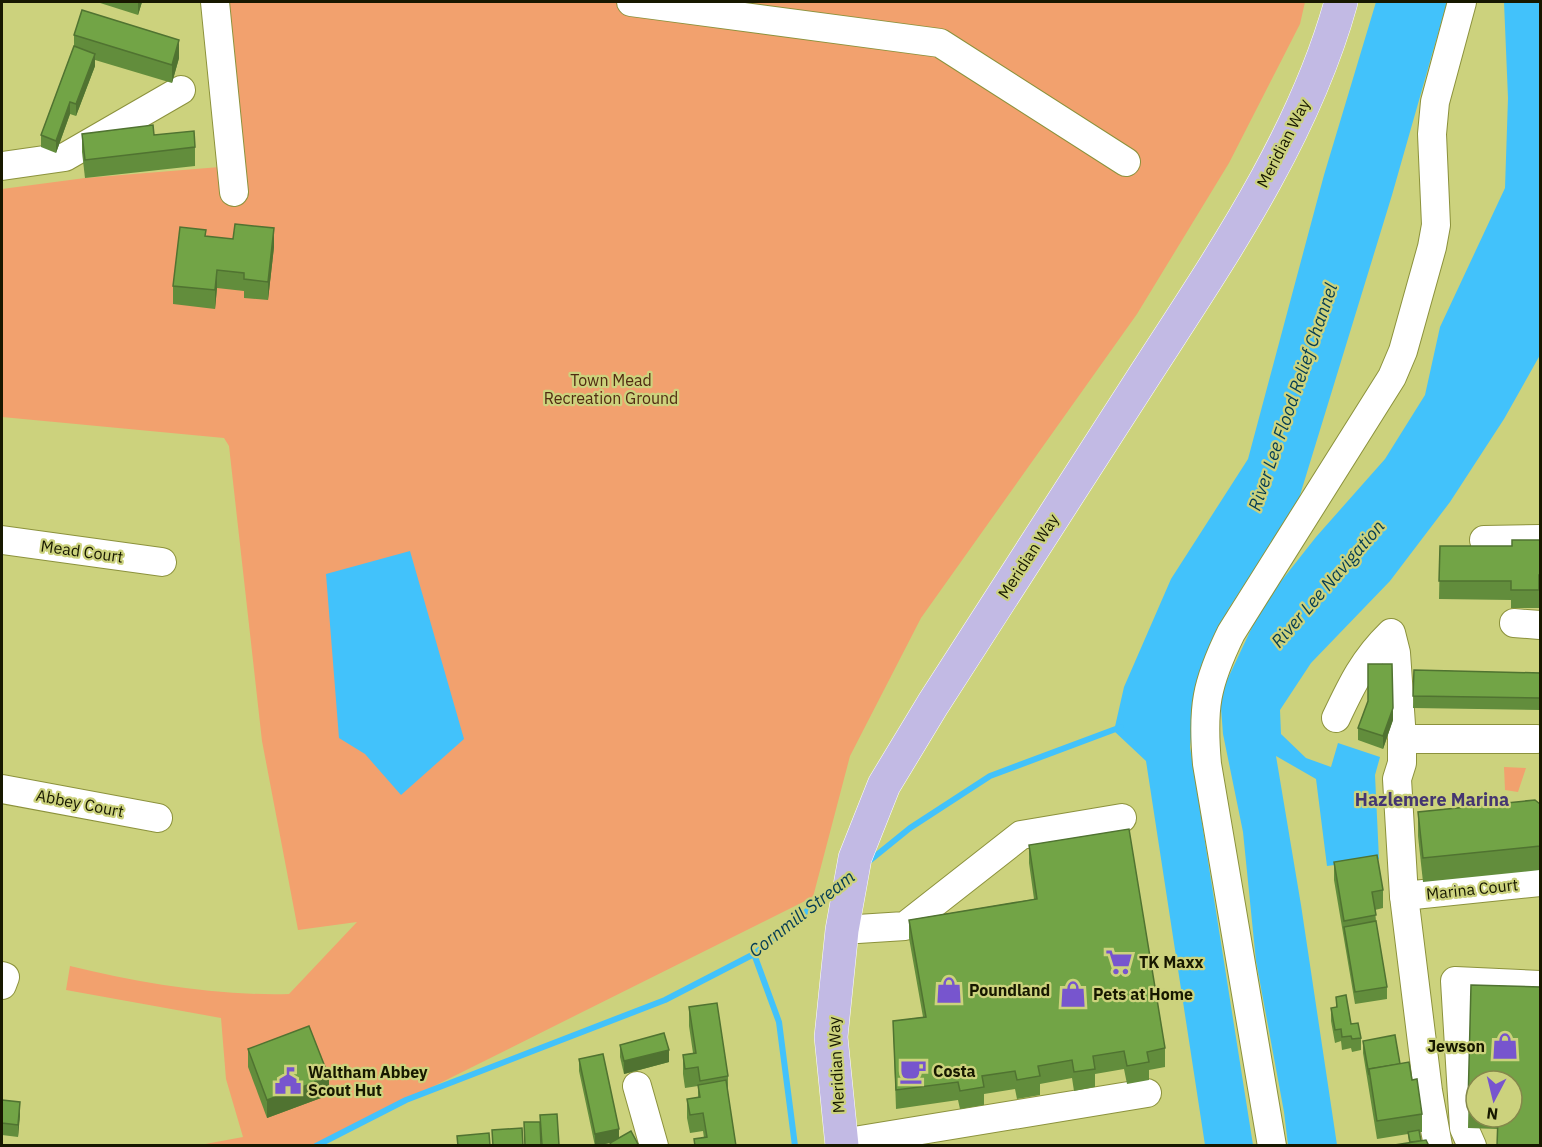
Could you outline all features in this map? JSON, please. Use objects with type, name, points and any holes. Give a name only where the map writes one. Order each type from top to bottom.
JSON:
[{"type":"main road","name":"Meridian Way","points":[[842,1144],[831,1037],[835,982],[855,858],[884,785],[1232,239],[1286,143],[1310,89],[1341,2]]},
{"type":"street","points":[[215,2],[234,192]]},
{"type":"street","points":[[631,2],[940,44],[1126,162]]},
{"type":"street","points":[[1272,1146],[1207,764],[1204,728],[1207,692],[1215,665],[1231,633],[1392,377],[1403,351],[1436,225],[1432,134],[1435,102],[1462,2]]},
{"type":"street","points":[[2,165],[65,157],[181,90]]},
{"type":"street","points":[[1484,540],[1540,539]]},
{"type":"street","name":"Mead Court","points":[[2,540],[162,562]]},
{"type":"street","points":[[1336,717],[1374,649],[1391,633],[1396,653],[1402,739],[1402,763],[1397,779],[1404,896],[1428,1091],[1438,1146]]},
{"type":"street","points":[[1402,739],[1537,739]]},
{"type":"street","name":"Abbey Court","points":[[2,789],[158,818]]},
{"type":"street","points":[[842,930],[904,926],[1021,835],[1122,819]]},
{"type":"street","name":"Marina Court","points":[[1404,896],[1540,882]]},
{"type":"street","points":[[1472,1146],[1464,1128],[1455,981],[1540,985]]},
{"type":"street","points":[[637,1086],[654,1146]]},
{"type":"street","points":[[842,1144],[1147,1093]]},
{"type":"green space","name":"Town Mead Recreation Ground","points":[[215,2],[1305,2],[1300,24],[1229,163],[1137,314],[921,618],[850,756],[813,897],[321,1144],[200,1145],[243,1137],[226,1079],[221,1018],[66,990],[70,966],[124,978],[207,991],[289,994],[357,922],[298,930],[262,741],[229,446],[224,438],[2,417],[2,189],[85,178],[232,166]]},
{"type":"green space","points":[[1504,767],[1526,768],[1518,792],[1505,790]]},
{"type":"water","name":"River Lee Flood Relief Channel","points":[[1376,2],[1447,2],[1392,195],[1297,505],[1229,608],[1196,688],[1190,747],[1253,1145],[1205,1145],[1146,761],[1114,731],[1124,687],[1171,579],[1248,459],[1324,175]]},
{"type":"water","name":"River Lee Navigation","points":[[1504,2],[1540,2],[1540,355],[1504,419],[1450,502],[1390,581],[1311,663],[1280,710],[1281,734],[1306,758],[1331,767],[1338,743],[1380,757],[1375,775],[1379,859],[1327,866],[1316,779],[1276,756],[1337,1145],[1288,1145],[1256,961],[1243,832],[1223,734],[1220,695],[1263,604],[1316,537],[1385,459],[1425,395],[1440,327],[1505,188],[1508,98]]},
{"type":"water","points":[[410,551],[464,739],[401,795],[365,754],[339,738],[326,574]]},
{"type":"building","points":[[82,10],[179,40],[172,65],[74,35]]},
{"type":"building","points":[[74,46],[95,54],[76,104],[70,102],[56,141],[41,135]]},
{"type":"building","points":[[153,125],[154,135],[194,131],[195,147],[85,160],[82,134]]},
{"type":"building","points":[[235,224],[274,228],[268,282],[244,279],[244,273],[217,270],[215,290],[173,286],[180,227],[206,230],[205,236],[233,239]]},
{"type":"building","points":[[1512,540],[1540,540],[1539,590],[1511,590],[1511,581],[1439,581],[1440,546],[1512,546]]},
{"type":"building","points":[[1368,664],[1392,664],[1393,708],[1383,736],[1358,728],[1368,701]]},
{"type":"building","points":[[1414,670],[1540,673],[1540,698],[1413,696]]},
{"type":"building","points":[[1535,800],[1540,804],[1540,846],[1423,858],[1418,812]]},
{"type":"building","points":[[1129,829],[1165,1048],[1147,1052],[1149,1062],[1127,1066],[1124,1051],[1093,1056],[1095,1069],[1074,1072],[1072,1060],[1038,1066],[1040,1076],[1017,1080],[1015,1071],[982,1076],[984,1087],[960,1091],[958,1082],[896,1090],[893,1021],[926,1017],[909,920],[1037,899],[1029,845]]},
{"type":"building","points":[[1377,855],[1383,890],[1372,892],[1376,915],[1344,921],[1334,862]]},
{"type":"building","points":[[1376,921],[1387,987],[1355,992],[1344,927]]},
{"type":"building","name":"Jewson","points":[[1471,985],[1540,987],[1540,1146],[1497,1146],[1498,1129],[1524,1129],[1524,1069],[1469,1069]]},
{"type":"building","points":[[1346,995],[1351,1024],[1358,1023],[1361,1038],[1342,1037],[1341,1029],[1335,1030],[1331,1008],[1337,1007],[1336,997]]},
{"type":"building","points":[[717,1003],[728,1076],[700,1081],[698,1067],[685,1069],[683,1055],[696,1053],[689,1007]]},
{"type":"building","name":"Waltham Abbey Scout Hut","points":[[309,1026],[329,1077],[267,1100],[248,1049]]},
{"type":"building","points":[[664,1033],[669,1050],[624,1061],[620,1045]]},
{"type":"building","points":[[1395,1035],[1400,1064],[1369,1069],[1369,1075],[1363,1041]]},
{"type":"building","points":[[603,1054],[619,1129],[595,1134],[579,1059]]},
{"type":"building","points":[[1409,1062],[1412,1080],[1417,1079],[1422,1114],[1377,1121],[1369,1069]]},
{"type":"building","points":[[726,1080],[736,1146],[695,1146],[694,1139],[707,1137],[703,1113],[690,1115],[687,1099],[700,1097],[698,1085]]},
{"type":"building","points":[[2,1100],[20,1102],[18,1125],[2,1123]]},
{"type":"building","points":[[557,1114],[559,1145],[542,1145],[540,1115]]},
{"type":"building","points":[[524,1122],[540,1122],[541,1146],[525,1146]]},
{"type":"building","points":[[522,1128],[523,1146],[493,1146],[492,1130]]},
{"type":"building","points":[[1419,1130],[1421,1141],[1410,1142],[1408,1132]]},
{"type":"building","points":[[631,1131],[639,1146],[612,1146],[610,1143]]},
{"type":"building","points":[[489,1133],[490,1146],[458,1146],[457,1136]]},
{"type":"building","points":[[1426,1140],[1429,1146],[1388,1146]]},
{"type":"waterway","name":"Cornmill Stream","points":[[868,862],[910,828],[990,776],[1121,727]]},
{"type":"waterway","name":"Cornmill Stream","points":[[316,1146],[406,1100],[665,1000],[754,954],[839,885]]},
{"type":"waterway","points":[[754,954],[779,1022],[795,1146]]},
{"type":"place","name":"TK Maxx","points":[[1119,962]]},
{"type":"place","name":"Poundland","points":[[949,990]]},
{"type":"place","name":"Pets at Home","points":[[1073,994]]},
{"type":"place","name":"Jewson","points":[[1505,1046]]},
{"type":"place","name":"Costa","points":[[913,1071]]},
{"type":"place","name":"Waltham Abbey Scout Hut","points":[[288,1081]]},
{"type":"district","name":"Hazlemere Marina","points":[[1432,800]]}]
